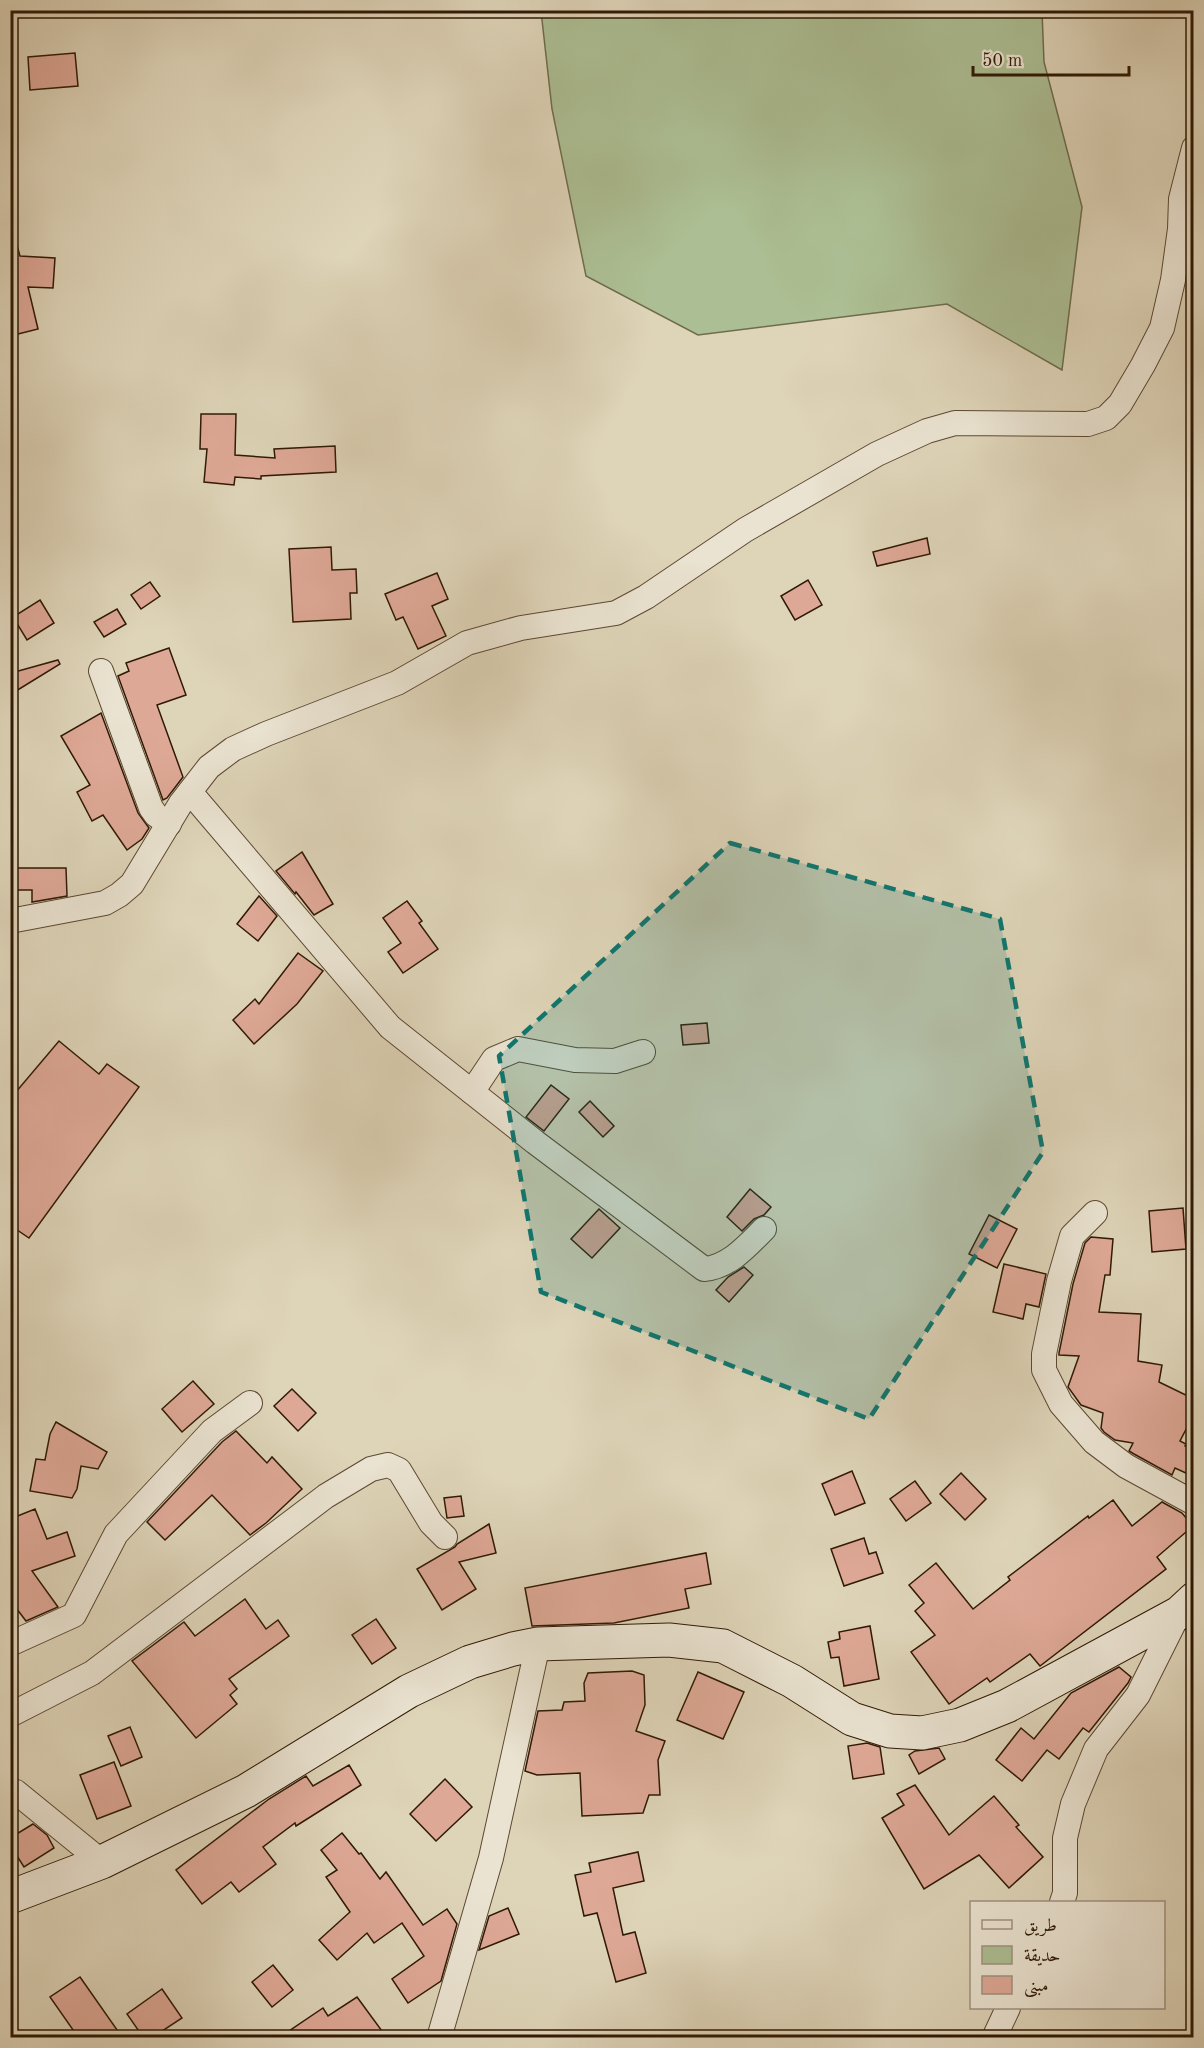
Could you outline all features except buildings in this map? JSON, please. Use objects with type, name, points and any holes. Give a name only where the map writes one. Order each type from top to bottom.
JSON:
[{"type":"main road","points":[[10,1897],[102,1862],[246,1791],[409,1691],[470,1662],[513,1648],[538,1644],[669,1640],[723,1647],[792,1681],[852,1719],[890,1731],[922,1733],[960,1725],[1007,1706],[1186,1606]]},
{"type":"street","points":[[10,921],[105,903],[119,895],[132,884],[190,792],[209,767],[233,749],[397,683],[467,643],[521,628],[616,613],[646,597],[744,530],[877,454],[927,431],[956,423],[1088,424],[1106,418],[1120,404],[1162,328],[1187,229],[1181,199],[1194,148]]},
{"type":"street","points":[[101,671],[151,808],[156,815],[169,824]]},
{"type":"street","points":[[190,792],[390,1028],[704,1269],[717,1268],[746,1247],[764,1229]]},
{"type":"street","points":[[472,1092],[494,1059],[518,1049],[575,1060],[615,1061],[644,1052]]},
{"type":"street","points":[[1095,1214],[1072,1236],[1059,1281],[1044,1354],[1044,1370],[1061,1404],[1094,1442],[1126,1466],[1194,1503]]},
{"type":"street","points":[[10,1644],[74,1615],[116,1534],[212,1431],[250,1403]]},
{"type":"street","points":[[10,1715],[93,1673],[326,1496],[371,1469],[388,1464],[399,1470],[431,1523],[445,1537]]},
{"type":"street","points":[[1062,1901],[1065,1893],[1065,1838],[1073,1804],[1096,1749],[1138,1695],[1186,1606]]},
{"type":"street","points":[[439,2037],[491,1858],[538,1644]]},
{"type":"street","points":[[10,1790],[16,1792],[102,1862]]},
{"type":"street","points":[[994,2037],[1007,2009]]},
{"type":"highlighted area","points":[[730,843],[1000,919],[1043,1152],[869,1419],[541,1292],[499,1056]]},
{"type":"green space","points":[[541,11],[1042,11],[1044,62],[1082,207],[1062,370],[947,304],[698,335],[586,276],[552,109]]}]
